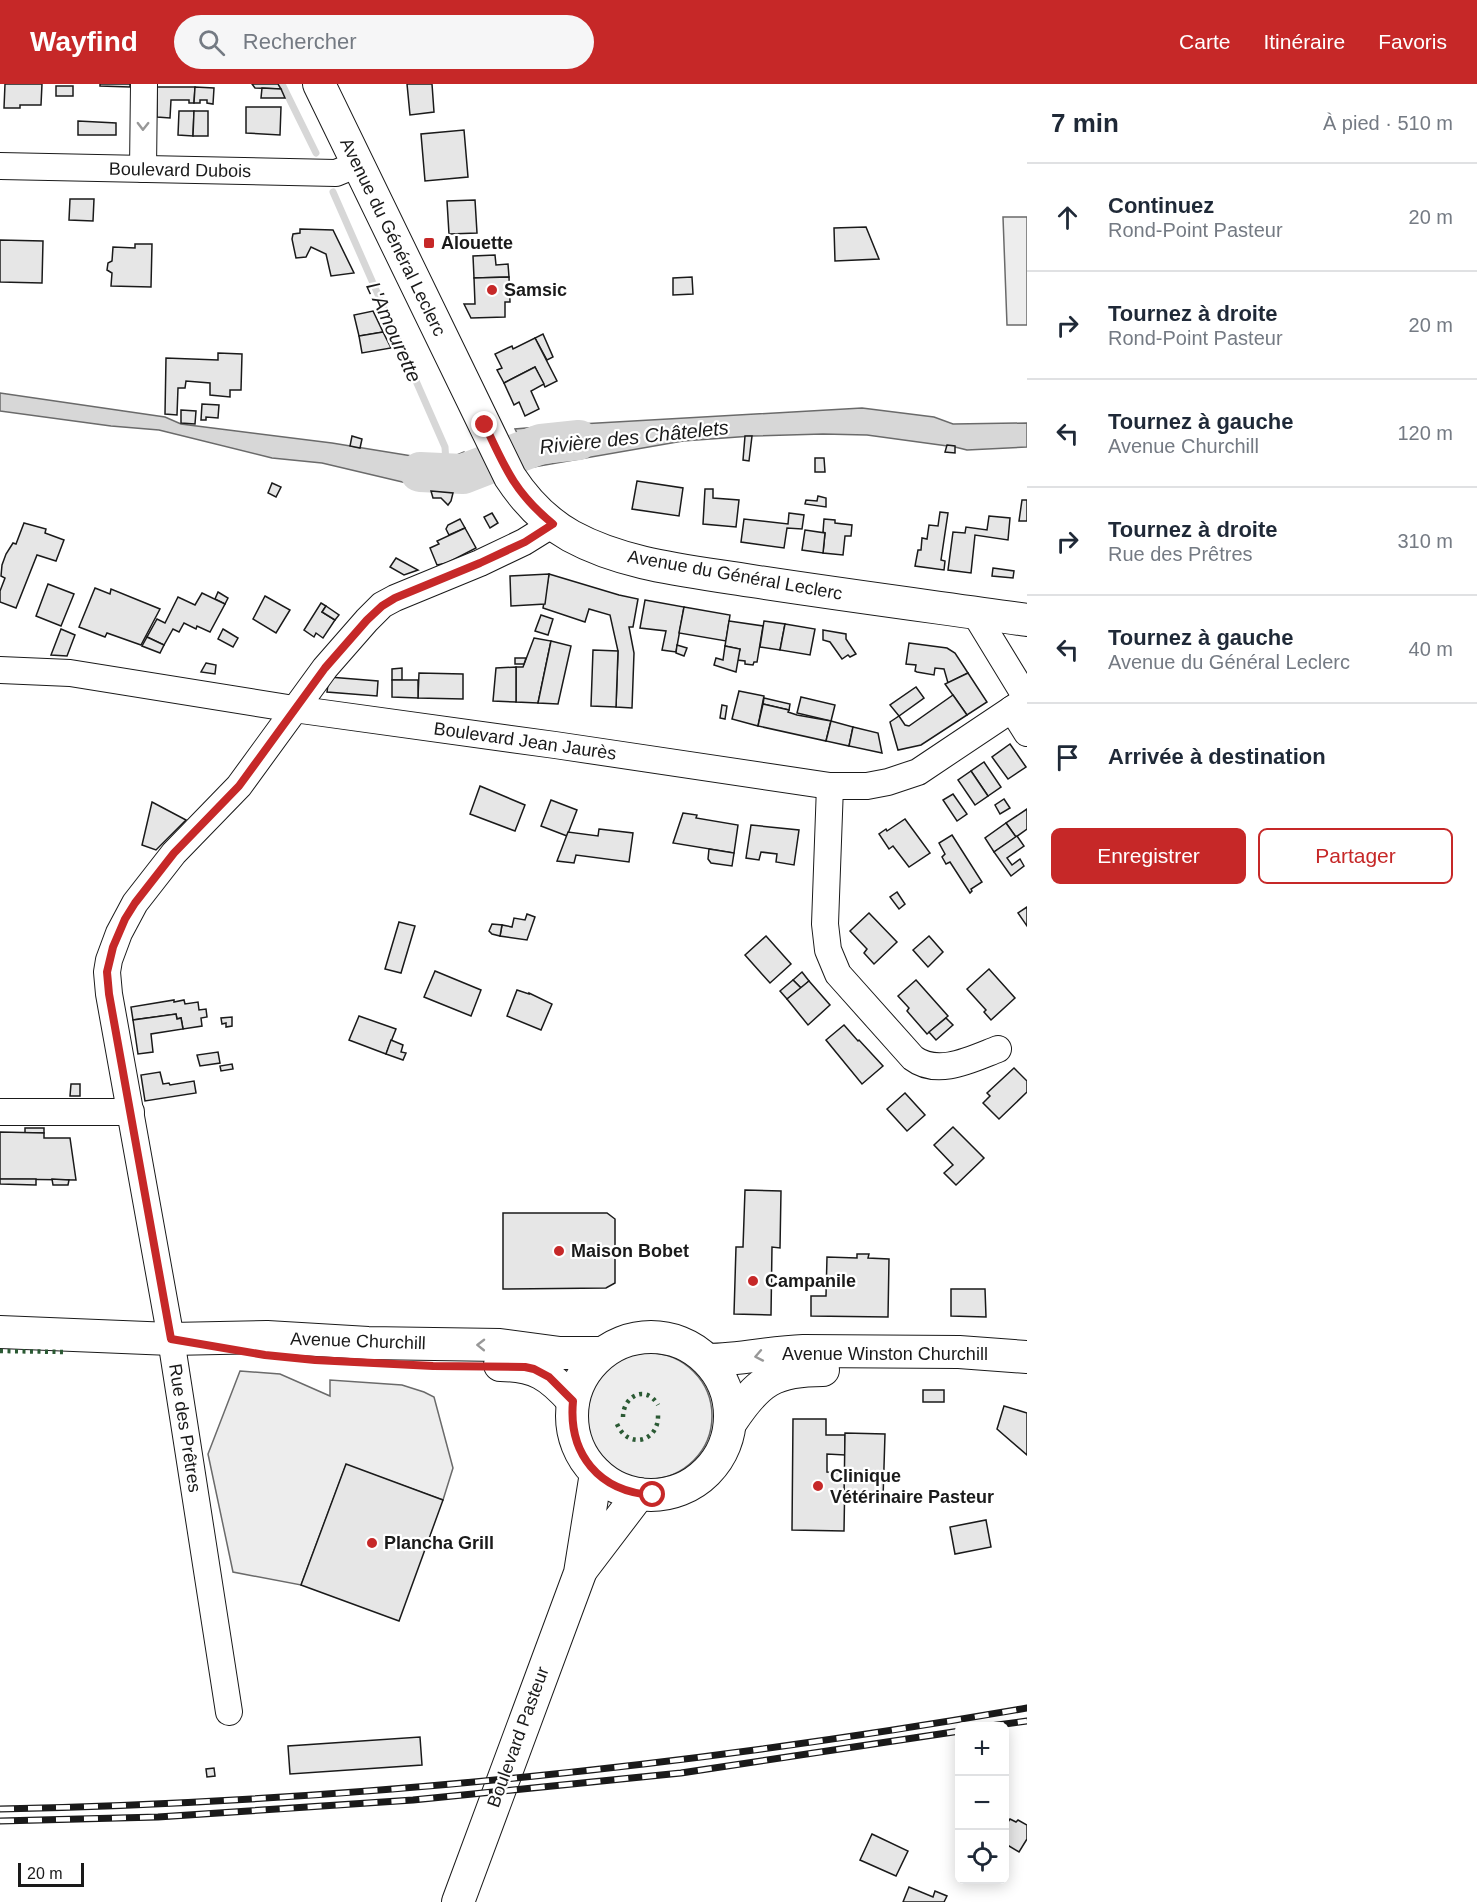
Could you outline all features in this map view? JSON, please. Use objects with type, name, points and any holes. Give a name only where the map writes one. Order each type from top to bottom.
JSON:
[{"type":"main road","name":"Avenue du Général Leclerc","points":[[319,84],[510,477],[529,503],[553,524],[595,547],[658,566],[1027,620]]},
{"type":"main road","points":[[0,1332],[171,1339]]},
{"type":"main road","points":[[656,1336],[684,1343],[708,1360],[726,1388],[731,1422],[729,1435],[719,1458],[701,1478],[678,1491],[659,1495],[639,1494],[616,1487],[596,1473],[581,1452],[572,1420],[573,1401],[583,1374],[602,1353],[627,1340],[656,1336]]},
{"type":"main road","name":"Avenue Churchill","points":[[171,1339],[267,1337],[368,1344],[500,1345],[560,1353],[602,1353]]},
{"type":"main road","name":"Avenue Churchill","points":[[171,1339],[265,1355],[315,1360],[433,1366],[525,1367],[549,1377],[573,1401]]},
{"type":"main road","name":"Avenue Winston Churchill","points":[[708,1360],[743,1359],[781,1352],[803,1351],[959,1352],[1027,1357]]},
{"type":"main road","name":"Avenue Winston Churchill","points":[[731,1422],[741,1406],[760,1386],[784,1373],[832,1370],[1027,1377]]},
{"type":"main road","points":[[580,1573],[596,1473]]},
{"type":"main road","points":[[580,1573],[639,1494]]},
{"type":"main road","name":"Boulevard Pasteur","points":[[458,1902],[580,1573]]},
{"type":"street","points":[[143,169],[144,84]]},
{"type":"street","name":"Boulevard Dubois","points":[[0,166],[336,173],[357,164]]},
{"type":"street","name":"Rue des Prêtres","points":[[229,1712],[171,1339],[109,994],[107,972],[113,947],[135,903],[174,853],[239,786],[325,668],[367,620],[382,606],[407,592],[480,563],[525,542],[553,524]]},
{"type":"street","points":[[974,612],[1022,702],[1027,733]]},
{"type":"street","name":"Boulevard Jean Jaurès","points":[[0,670],[70,673],[294,709],[830,786],[867,786],[918,772],[1022,702]]},
{"type":"street","points":[[830,786],[825,924],[828,950],[838,974],[919,1063],[933,1067],[956,1064],[998,1049]]},
{"type":"street","points":[[0,1112],[131,1112]]},
{"type":"shaded area","points":[[1003,217],[1027,217],[1027,325],[1007,325]]},
{"type":"shaded area","points":[[649,1353],[673,1358],[693,1372],[707,1392],[712,1416],[707,1440],[693,1460],[673,1474],[649,1479],[625,1474],[605,1460],[591,1440],[586,1416],[591,1392],[605,1372],[625,1358]]},
{"type":"shaded area","points":[[240,1371],[280,1374],[330,1396],[330,1380],[402,1385],[434,1397],[453,1468],[443,1500],[346,1465],[301,1585],[233,1572],[208,1454]]},
{"type":"water","points":[[0,393],[165,417],[181,424],[332,443],[412,456],[437,458],[448,455],[452,457],[464,452],[481,485],[452,492],[432,489],[322,463],[272,458],[159,430],[0,411]]},
{"type":"water","points":[[862,408],[934,417],[953,424],[1027,423],[1027,447],[967,450],[867,435],[752,436],[683,441],[534,467],[515,429],[563,425]]},
{"type":"building","points":[[5,84],[42,84],[41,105],[4,108]]},
{"type":"building","points":[[100,84],[130,84],[130,87],[100,86]]},
{"type":"building","points":[[252,84],[278,84],[281,89],[255,88]]},
{"type":"building","points":[[407,84],[432,84],[434,112],[410,115]]},
{"type":"building","points":[[56,86],[73,86],[73,96],[56,96]]},
{"type":"building","points":[[157,87],[195,87],[194,103],[189,103],[189,100],[171,100],[170,118],[157,117]]},
{"type":"building","points":[[195,87],[214,88],[213,104],[207,103],[207,100],[194,103]]},
{"type":"building","points":[[262,88],[281,89],[285,98],[261,98]]},
{"type":"building","points":[[246,107],[281,107],[280,135],[246,133]]},
{"type":"building","points":[[179,111],[194,111],[193,136],[178,135]]},
{"type":"building","points":[[194,111],[208,111],[208,136],[193,136]]},
{"type":"building","points":[[78,121],[116,123],[116,135],[78,135]]},
{"type":"building","points":[[464,130],[468,177],[425,181],[421,134]]},
{"type":"building","points":[[70,199],[94,199],[93,221],[69,220]]},
{"type":"building","points":[[475,200],[477,233],[449,234],[447,201]]},
{"type":"building","points":[[866,227],[879,259],[835,261],[834,228]]},
{"type":"building","points":[[300,229],[333,230],[354,273],[331,276],[326,254],[311,247],[306,257],[296,258],[292,239],[293,234],[300,233]]},
{"type":"building","points":[[0,240],[43,241],[42,283],[0,282]]},
{"type":"building","points":[[135,244],[152,244],[151,287],[111,286],[112,273],[107,270],[108,263],[112,261],[113,247],[135,248]]},
{"type":"building","points":[[495,255],[496,265],[508,264],[509,277],[474,278],[473,256]]},
{"type":"building","name":"Samsic","points":[[509,277],[510,302],[505,302],[505,317],[471,318],[464,304],[475,304],[474,278]]},
{"type":"building","points":[[692,277],[693,294],[673,295],[673,278]]},
{"type":"building","points":[[373,311],[383,332],[359,336],[354,315]]},
{"type":"building","points":[[383,332],[391,348],[362,353],[359,336]]},
{"type":"building","points":[[543,334],[553,357],[547,360],[535,338]]},
{"type":"building","points":[[535,338],[557,381],[545,387],[535,367],[504,383],[497,370],[502,368],[495,354],[512,346],[513,349]]},
{"type":"building","points":[[218,353],[242,354],[241,390],[230,390],[230,397],[210,395],[210,383],[186,381],[185,388],[178,388],[177,415],[165,414],[166,358],[218,360]]},
{"type":"building","points":[[535,367],[544,384],[531,391],[539,409],[525,416],[519,402],[514,405],[504,383]]},
{"type":"building","points":[[202,404],[219,405],[218,418],[206,417],[206,420],[201,420]]},
{"type":"building","points":[[181,410],[196,411],[195,424],[181,423]]},
{"type":"building","points":[[352,436],[362,439],[360,448],[350,446]]},
{"type":"building","points":[[745,436],[752,436],[749,461],[743,460]]},
{"type":"building","points":[[947,445],[955,446],[955,453],[945,452]]},
{"type":"building","points":[[815,458],[824,458],[825,472],[815,472]]},
{"type":"building","points":[[637,481],[683,488],[679,516],[632,509]]},
{"type":"building","points":[[272,483],[281,487],[276,497],[268,493]]},
{"type":"building","points":[[705,489],[713,489],[713,498],[739,500],[736,527],[703,524]]},
{"type":"building","points":[[431,491],[453,493],[451,501],[448,505],[441,498],[433,498]]},
{"type":"building","points":[[818,496],[826,498],[826,507],[805,504],[806,500],[817,501]]},
{"type":"building","points":[[1022,500],[1027,500],[1027,521],[1019,521]]},
{"type":"building","points":[[940,512],[948,513],[941,560],[945,561],[944,570],[915,566],[918,550],[921,550],[922,538],[927,539],[929,525],[938,526]]},
{"type":"building","points":[[492,513],[498,523],[490,528],[484,517]]},
{"type":"building","points":[[789,513],[804,515],[802,529],[787,528],[784,548],[741,542],[744,519],[788,524]]},
{"type":"building","points":[[989,516],[1010,518],[1008,540],[975,535],[971,573],[948,570],[953,532],[965,533],[966,527],[987,530]]},
{"type":"building","points":[[460,519],[465,528],[449,535],[446,529],[448,525]]},
{"type":"building","points":[[824,519],[852,525],[851,536],[845,536],[843,555],[823,553]]},
{"type":"building","points":[[24,523],[46,529],[45,533],[64,540],[56,561],[37,555],[16,608],[0,602],[0,591],[5,578],[1,576],[2,565],[13,543],[16,544]]},
{"type":"building","points":[[465,528],[476,548],[447,563],[437,565],[430,548],[439,544],[437,541]]},
{"type":"building","points":[[805,530],[825,533],[823,553],[802,550]]},
{"type":"building","points":[[396,558],[418,570],[404,575],[390,567]]},
{"type":"building","points":[[993,568],[1014,571],[1013,578],[992,576]]},
{"type":"building","points":[[549,574],[638,599],[633,627],[629,627],[634,653],[632,708],[616,707],[618,651],[610,615],[589,609],[585,622],[543,608]]},
{"type":"building","points":[[549,574],[545,604],[511,606],[510,576]]},
{"type":"building","points":[[48,584],[74,594],[61,626],[36,616]]},
{"type":"building","points":[[95,588],[110,594],[111,589],[160,609],[141,645],[107,633],[105,637],[79,627]]},
{"type":"building","points":[[218,592],[228,598],[225,604],[215,599]]},
{"type":"building","points":[[202,593],[225,604],[210,632],[184,623],[179,632],[173,629],[164,645],[147,637],[157,619],[165,623],[178,597],[195,605]]},
{"type":"building","points":[[265,596],[290,610],[276,633],[253,619]]},
{"type":"building","points":[[645,600],[684,607],[676,652],[662,650],[666,631],[640,628]]},
{"type":"building","points":[[321,603],[326,606],[322,612],[335,620],[323,638],[316,633],[314,637],[304,630]]},
{"type":"building","points":[[326,606],[339,615],[335,620],[322,612]]},
{"type":"building","points":[[684,607],[730,615],[726,641],[679,633]]},
{"type":"building","points":[[541,615],[553,619],[548,635],[535,631]]},
{"type":"building","points":[[729,621],[763,626],[757,662],[753,665],[737,660],[740,649],[725,646]]},
{"type":"building","points":[[764,621],[785,624],[780,650],[760,647]]},
{"type":"building","points":[[785,624],[815,629],[810,655],[780,650]]},
{"type":"building","points":[[61,629],[75,635],[67,656],[51,655]]},
{"type":"building","points":[[223,629],[238,638],[233,647],[218,639]]},
{"type":"building","points":[[823,630],[846,634],[846,639],[856,654],[842,659],[830,642],[823,640]]},
{"type":"building","points":[[147,637],[164,645],[160,653],[142,646]]},
{"type":"building","points":[[534,638],[551,641],[538,703],[516,702],[516,667],[523,667]]},
{"type":"building","points":[[551,641],[571,646],[558,704],[538,703]]},
{"type":"building","points":[[909,643],[947,648],[955,653],[968,673],[948,683],[944,669],[935,668],[934,675],[915,671],[916,665],[906,664]]},
{"type":"building","points":[[677,645],[687,648],[684,656],[676,653]]},
{"type":"building","points":[[725,646],[740,649],[736,672],[714,665],[716,658],[723,660]]},
{"type":"building","points":[[593,650],[618,651],[616,707],[591,706]]},
{"type":"building","points":[[515,658],[526,658],[524,664],[515,664]]},
{"type":"building","points":[[206,663],[216,665],[215,674],[201,672]]},
{"type":"building","points":[[516,667],[516,702],[493,701],[496,668]]},
{"type":"building","points":[[402,668],[402,680],[392,680],[392,669]]},
{"type":"building","points":[[419,673],[463,674],[463,699],[418,698]]},
{"type":"building","points":[[968,673],[987,702],[967,715],[945,684]]},
{"type":"building","points":[[329,677],[378,681],[377,696],[327,692]]},
{"type":"building","points":[[392,680],[418,680],[418,698],[392,697]]},
{"type":"building","points":[[916,687],[924,698],[899,716],[890,705]]},
{"type":"building","points":[[739,691],[764,696],[758,726],[732,719]]},
{"type":"building","points":[[953,695],[967,715],[921,745],[898,750],[890,722],[899,716],[905,725],[909,726]]},
{"type":"building","points":[[801,697],[835,705],[831,721],[797,713]]},
{"type":"building","points":[[764,698],[790,704],[789,710],[763,704]]},
{"type":"building","points":[[763,704],[789,710],[788,712],[797,715],[831,721],[826,741],[758,726]]},
{"type":"building","points":[[722,705],[727,706],[725,719],[720,718]]},
{"type":"building","points":[[831,721],[853,727],[849,746],[826,741]]},
{"type":"building","points":[[853,727],[878,733],[882,753],[849,746]]},
{"type":"building","points":[[1010,744],[1026,767],[1008,779],[992,757]]},
{"type":"building","points":[[984,762],[1001,787],[988,796],[971,771]]},
{"type":"building","points":[[971,771],[988,796],[975,805],[958,780]]},
{"type":"building","points":[[480,786],[525,805],[515,831],[470,814]]},
{"type":"building","points":[[953,794],[967,814],[957,821],[943,800]]},
{"type":"building","points":[[1004,799],[1010,808],[1000,814],[995,805]]},
{"type":"building","points":[[551,800],[577,810],[567,836],[541,826]]},
{"type":"building","points":[[152,802],[186,820],[156,850],[142,845]]},
{"type":"building","points":[[1027,809],[1027,829],[1016,837],[1006,823]]},
{"type":"building","points":[[683,813],[697,815],[696,818],[738,825],[734,853],[673,843]]},
{"type":"building","points":[[905,819],[930,853],[909,867],[893,846],[889,849],[879,834]]},
{"type":"building","points":[[1006,823],[1016,837],[994,852],[985,838]]},
{"type":"building","points":[[751,825],[799,830],[794,865],[776,862],[777,854],[761,852],[759,860],[746,858]]},
{"type":"building","points":[[599,829],[633,833],[629,862],[576,855],[574,863],[557,861],[568,832],[598,836]]},
{"type":"building","points":[[952,835],[982,882],[971,889],[970,893],[950,862],[946,864],[942,857],[945,854],[939,843]]},
{"type":"building","points":[[1017,836],[1024,846],[1007,858],[1012,865],[1020,859],[1024,866],[1011,876],[994,852]]},
{"type":"building","points":[[709,849],[734,853],[732,866],[711,863],[708,859]]},
{"type":"building","points":[[897,892],[905,904],[899,909],[890,897]]},
{"type":"building","points":[[1027,907],[1027,926],[1018,913]]},
{"type":"building","points":[[869,913],[897,942],[874,964],[864,953],[867,949],[850,931]]},
{"type":"building","points":[[527,914],[535,917],[527,940],[500,936],[502,925],[512,927],[514,918],[525,920]]},
{"type":"building","points":[[399,922],[415,926],[401,973],[385,969]]},
{"type":"building","points":[[492,924],[502,925],[500,936],[489,931]]},
{"type":"building","points":[[766,936],[791,964],[770,983],[745,955]]},
{"type":"building","points":[[929,936],[943,952],[928,967],[913,950]]},
{"type":"building","points":[[989,969],[1015,998],[991,1020],[984,1012],[986,1010],[967,989]]},
{"type":"building","points":[[435,971],[481,990],[471,1016],[424,997]]},
{"type":"building","points":[[802,972],[809,981],[801,988],[793,980]]},
{"type":"building","points":[[793,980],[801,988],[787,999],[780,991]]},
{"type":"building","points":[[916,980],[948,1016],[927,1034],[907,1011],[909,1008],[898,996]]},
{"type":"building","points":[[809,981],[830,1005],[808,1025],[787,999]]},
{"type":"building","points":[[517,990],[552,1004],[541,1030],[507,1016]]},
{"type":"building","points":[[174,1000],[174,1002],[184,1000],[185,1004],[198,1002],[199,1010],[206,1009],[207,1017],[201,1018],[202,1026],[183,1029],[181,1018],[177,1019],[176,1014],[133,1020],[131,1007]]},
{"type":"building","points":[[176,1014],[177,1019],[181,1018],[183,1029],[151,1034],[153,1052],[138,1054],[133,1020]]},
{"type":"building","points":[[359,1016],[396,1029],[386,1054],[349,1040]]},
{"type":"building","points":[[232,1017],[232,1026],[226,1027],[226,1023],[222,1024],[221,1018]]},
{"type":"building","points":[[946,1018],[953,1025],[936,1040],[929,1032]]},
{"type":"building","points":[[844,1025],[883,1066],[862,1084],[826,1040]]},
{"type":"building","points":[[391,1040],[403,1045],[401,1052],[406,1053],[403,1060],[386,1054]]},
{"type":"building","points":[[218,1052],[220,1063],[200,1066],[197,1055]]},
{"type":"building","points":[[232,1064],[233,1069],[221,1071],[220,1066]]},
{"type":"building","points":[[1014,1068],[1027,1081],[1027,1092],[999,1119],[983,1103],[990,1096],[987,1093]]},
{"type":"building","points":[[160,1072],[163,1084],[194,1081],[196,1093],[145,1101],[141,1075]]},
{"type":"building","points":[[71,1084],[80,1084],[80,1096],[70,1096]]},
{"type":"building","points":[[905,1093],[925,1115],[907,1131],[887,1109]]},
{"type":"building","points":[[953,1127],[984,1158],[956,1185],[944,1173],[953,1165],[934,1145]]},
{"type":"building","points":[[25,1128],[44,1128],[44,1133],[25,1133]]},
{"type":"building","points":[[0,1132],[44,1133],[44,1138],[70,1138],[76,1180],[0,1179]]},
{"type":"building","points":[[0,1179],[36,1179],[36,1185],[0,1184]]},
{"type":"building","points":[[52,1179],[69,1180],[68,1185],[53,1185]]},
{"type":"building","name":"Campanile","points":[[745,1190],[781,1191],[780,1248],[772,1247],[771,1315],[734,1314],[736,1247],[743,1247]]},
{"type":"building","name":"Maison Bobet","points":[[503,1213],[607,1213],[615,1219],[615,1283],[606,1288],[503,1289]]},
{"type":"building","name":"Campanile","points":[[857,1254],[869,1254],[868,1258],[889,1259],[888,1317],[811,1316],[811,1296],[826,1296],[827,1257],[857,1258]]},
{"type":"building","points":[[951,1289],[985,1289],[986,1317],[951,1316]]},
{"type":"building","points":[[923,1390],[944,1390],[944,1402],[923,1402]]},
{"type":"building","points":[[1004,1406],[1027,1413],[1027,1455],[997,1429]]},
{"type":"building","name":"Clinique Vétérinaire Pasteur","points":[[793,1419],[826,1419],[826,1435],[845,1435],[845,1455],[827,1454],[827,1472],[845,1473],[844,1531],[792,1530]]},
{"type":"building","points":[[845,1433],[885,1434],[883,1499],[844,1498]]},
{"type":"building","name":"Plancha Grill","points":[[346,1464],[443,1500],[399,1621],[301,1585]]},
{"type":"building","points":[[986,1520],[991,1547],[955,1554],[950,1527]]},
{"type":"building","points":[[420,1737],[422,1765],[290,1774],[288,1746]]},
{"type":"building","points":[[214,1768],[215,1776],[207,1777],[206,1769]]},
{"type":"building","points":[[1009,1820],[1016,1822],[1018,1820],[1027,1825],[1027,1839],[1019,1852],[1009,1846]]},
{"type":"building","points":[[872,1834],[908,1851],[896,1876],[860,1860]]},
{"type":"building","points":[[909,1887],[933,1897],[935,1891],[947,1896],[944,1902],[903,1902]]},
{"type":"waterway","name":"L'Amourette","points":[[282,84],[316,153]]},
{"type":"waterway","name":"L'Amourette","points":[[333,192],[445,447],[446,463]]},
{"type":"waterway","name":"Rivière des Châtelets","points":[[420,472],[463,474],[541,444],[579,440]]},
{"type":"railway","points":[[0,1809],[258,1799],[515,1778],[772,1748],[1027,1708]]},
{"type":"railway","points":[[1009,1723],[1027,1721]]},
{"type":"railway","points":[[0,1821],[158,1817],[413,1800],[681,1773],[955,1732]]},
{"type":"hedge","points":[[0,1351],[66,1352]]},
{"type":"hedge","points":[[623,1417],[627,1403],[636,1395],[647,1395],[658,1405]]},
{"type":"hedge","points":[[617,1424],[628,1437],[635,1440],[642,1439],[654,1431],[658,1415]]},
{"type":"place","name":"Alouette","points":[[429,243]]},
{"type":"place","name":"Samsic","points":[[492,290]]},
{"type":"place","name":"Maison Bobet","points":[[559,1251]]},
{"type":"place","name":"Campanile","points":[[753,1281]]},
{"type":"place","name":"Clinique Vétérinaire Pasteur","points":[[818,1486]]},
{"type":"place","name":"Plancha Grill","points":[[372,1543]]},
{"type":"route","points":[[485,425],[518,489],[529,503],[553,524],[525,542],[395,598],[367,620],[325,668],[239,786],[174,853],[135,903],[125,919],[109,960],[107,972],[109,994],[171,1339],[265,1355],[315,1360],[433,1366],[516,1365],[534,1369],[549,1377],[573,1401],[573,1427],[576,1440],[581,1452],[596,1473],[616,1487],[628,1492],[653,1495]]}]
